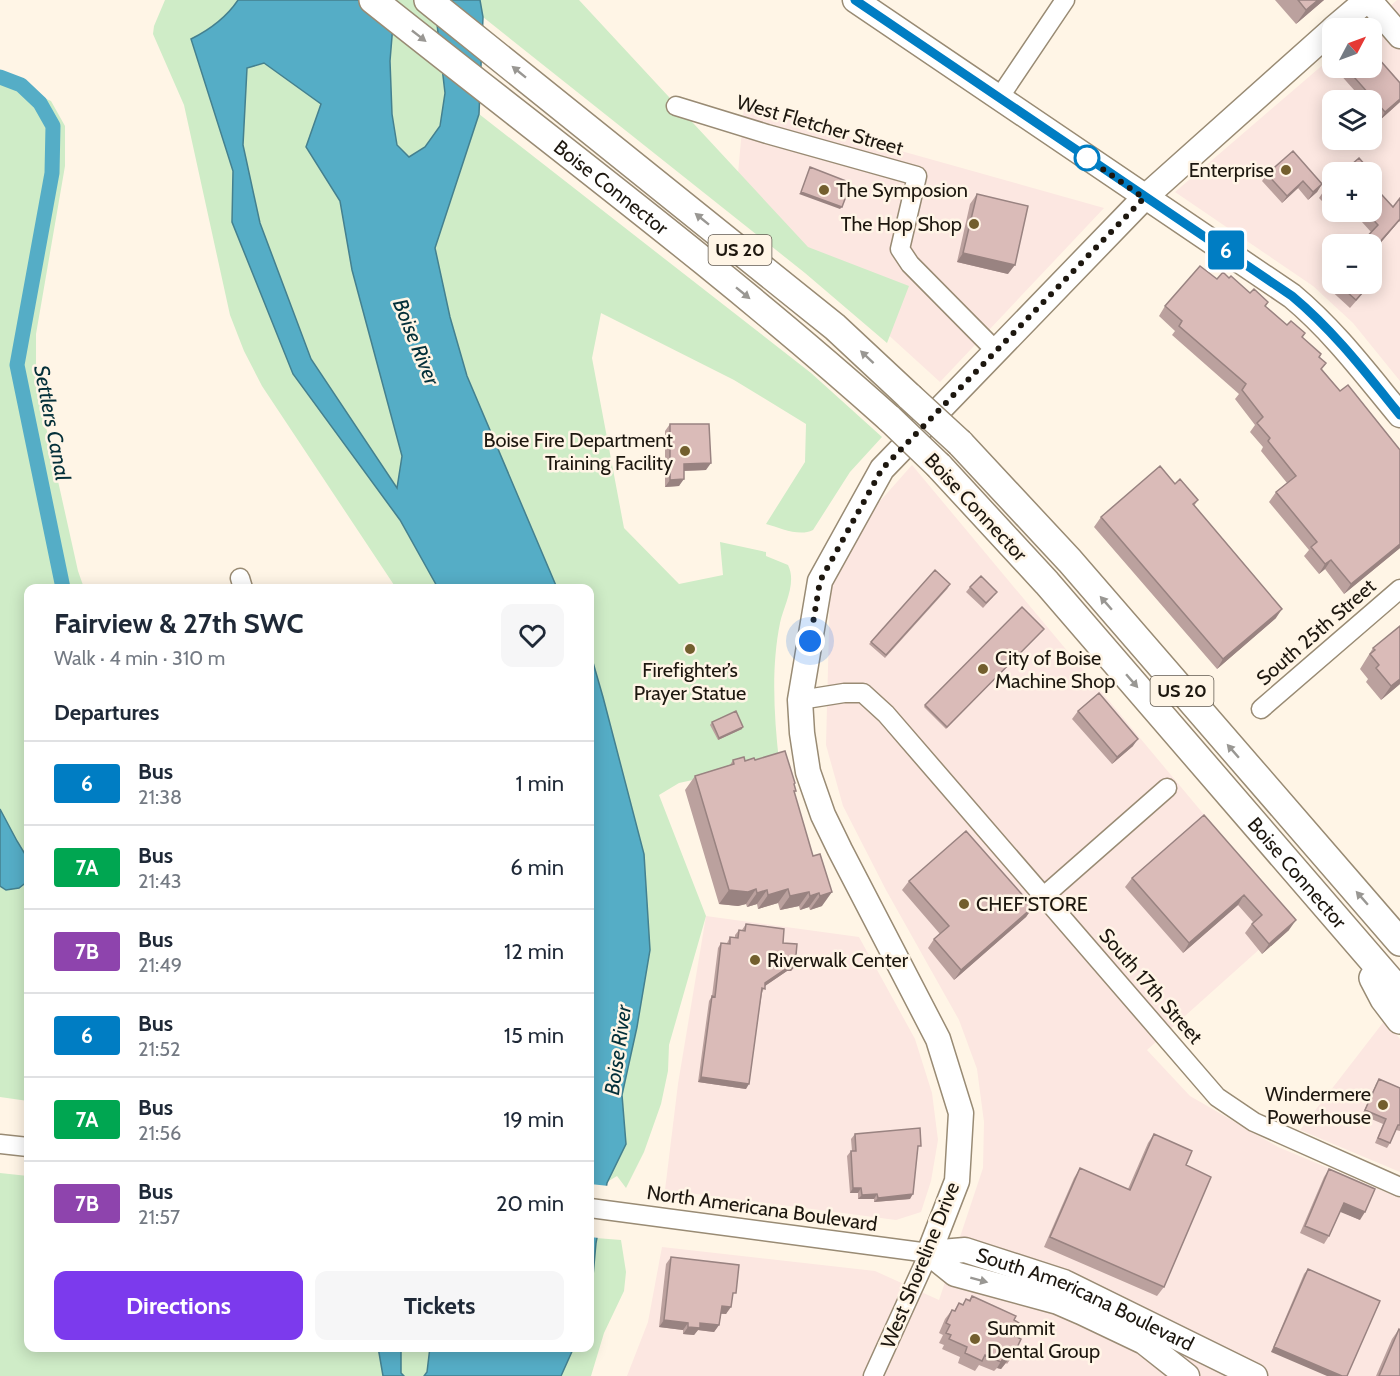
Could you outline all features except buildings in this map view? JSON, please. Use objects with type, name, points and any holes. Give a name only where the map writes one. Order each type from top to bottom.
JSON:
[{"type":"highway","name":"Boise Connector","points":[[373,0],[806,344],[939,466],[1047,583],[1400,992]]},
{"type":"highway","name":"Boise Connector","points":[[428,0],[835,327],[960,443],[1070,561],[1400,942]]},
{"type":"highway","points":[[1344,927],[1384,999],[1400,1020]]},
{"type":"main road","points":[[855,0],[1144,198],[1258,271],[1318,318],[1400,415]]},
{"type":"main road","points":[[1368,0],[1400,36]]},
{"type":"main road","name":"West Shoreline Drive","points":[[1346,18],[1368,0]]},
{"type":"main road","name":"West Shoreline Drive","points":[[929,1253],[957,1181],[961,1113],[938,1040],[823,815],[808,772],[800,700],[820,581],[882,469],[1144,198],[1322,39]]},
{"type":"main road","name":"South Americana Boulevard","points":[[929,1253],[965,1250],[1064,1282],[1255,1376]]},
{"type":"main road","name":"South Americana Boulevard","points":[[929,1253],[955,1274],[1058,1302],[1144,1342],[1187,1376]]},
{"type":"street","points":[[999,98],[1065,0]]},
{"type":"street","name":"West Fletcher Street","points":[[676,106],[917,176],[900,249],[910,264],[996,351]]},
{"type":"street","name":"South 25th Street","points":[[1261,710],[1400,589]]},
{"type":"street","name":"South 17th Street","points":[[800,700],[844,693],[863,693],[886,714],[1217,1097],[1254,1122],[1400,1187]]},
{"type":"street","points":[[1044,896],[1167,788]]},
{"type":"street","points":[[0,1144],[24,1147]]},
{"type":"street","name":"North Americana Boulevard","points":[[594,1208],[929,1253]]},
{"type":"street","name":"West Shoreline Drive","points":[[873,1376],[929,1253]]},
{"type":"shaded area","points":[[1397,0],[1400,0],[1400,381],[1353,323],[1313,286],[1175,192],[1322,66],[1322,78],[1382,78],[1382,18],[1376,18]]},
{"type":"shaded area","points":[[744,107],[1104,208],[940,382],[736,196]]},
{"type":"shaded area","points":[[912,465],[1292,920],[1147,1050],[1190,1096],[1278,1147],[1400,1198],[1400,1376],[627,1376],[648,1322],[662,1247],[875,1271],[939,1300],[983,1168],[984,1122],[977,1069],[959,1020],[886,890],[843,806],[826,745],[830,591],[873,509]]},
{"type":"shaded area","points":[[706,916],[859,937],[915,1039],[932,1093],[938,1140],[931,1181],[921,1212],[896,1220],[665,1190],[678,1084]]},
{"type":"shaded area","points":[[1385,1020],[1400,1039],[1400,1172],[1300,1130]]},
{"type":"green space","points":[[165,0],[238,0],[228,15],[192,40],[233,171],[232,222],[436,584],[393,584],[262,386],[244,351],[230,315],[184,105],[153,34]]},
{"type":"green space","points":[[395,0],[439,0],[437,24],[445,93],[440,126],[425,147],[409,157],[397,145],[392,114],[390,61]]},
{"type":"green space","points":[[480,0],[579,0],[808,247],[909,286],[887,343],[805,273],[483,17]]},
{"type":"green space","points":[[264,63],[321,104],[306,147],[340,201],[352,270],[402,456],[397,489],[311,359],[260,223],[243,145],[247,68]]},
{"type":"green space","points":[[0,78],[51,101],[65,126],[65,166],[36,334],[36,366],[44,400],[46,427],[83,584],[24,584],[24,1100],[0,1097]]},
{"type":"green space","points":[[479,114],[811,373],[882,437],[850,472],[813,530],[802,533],[766,524],[805,462],[806,424],[734,380],[601,313],[592,358],[624,528],[679,584],[723,575],[720,542],[766,552],[766,556],[788,565],[791,579],[780,623],[775,657],[775,709],[779,761],[679,783],[659,795],[706,916],[669,1045],[668,1071],[661,1104],[644,1152],[626,1188],[617,1176],[607,1182],[626,1144],[622,1095],[637,1027],[644,854],[594,666],[594,584],[555,584],[467,376],[450,317],[435,248]]},
{"type":"green space","points":[[0,1173],[24,1176],[24,1352],[379,1352],[383,1376],[0,1376]]},
{"type":"green space","points":[[596,1238],[621,1240],[626,1272],[624,1291],[604,1333],[591,1376],[561,1376],[572,1352],[594,1352]]},
{"type":"green space","points":[[401,1352],[429,1352],[427,1373],[424,1376],[404,1376],[401,1373]]},
{"type":"water","name":"Boise River","points":[[238,0],[395,0],[390,61],[392,114],[397,145],[409,157],[425,147],[440,126],[445,93],[437,24],[439,0],[480,0],[483,17],[479,114],[435,248],[450,317],[467,376],[555,584],[436,584],[400,520],[293,374],[232,222],[233,171],[191,39],[218,22]],"holes":[[[264,63],[321,104],[306,147],[340,201],[352,270],[402,456],[397,488],[311,359],[260,223],[243,145],[247,68]]]},
{"type":"water","name":"Boise River","points":[[594,666],[644,854],[650,950],[637,1027],[622,1095],[626,1144],[607,1183],[594,1265]]},
{"type":"water","points":[[0,809],[24,852],[24,884],[19,888],[6,890],[0,886]]},
{"type":"water","points":[[379,1352],[401,1352],[401,1373],[404,1376],[383,1376]]},
{"type":"water","points":[[429,1352],[572,1352],[561,1376],[424,1376],[427,1372]]},
{"type":"pier","points":[[594,1184],[609,1186],[599,1238],[594,1237]]},
{"type":"waterway","name":"Settlers Canal","points":[[0,77],[21,85],[40,103],[53,126],[52,173],[17,365],[62,584]]},
{"type":"bus line","name":"6","points":[[855,0],[1144,198],[1258,271],[1292,296],[1318,318],[1400,415]]},
{"type":"place","name":"Enterprise","points":[[1286,170]]},
{"type":"place","name":"The Symposion","points":[[824,190]]},
{"type":"place","name":"The Hop Shop","points":[[974,224]]},
{"type":"place","name":"Boise Fire Department Training Facility","points":[[685,451]]},
{"type":"place","name":"Firefighter’s Prayer Statue","points":[[690,649]]},
{"type":"place","name":"City of Boise Machine Shop","points":[[983,669]]},
{"type":"place","name":"CHEF'STORE","points":[[964,904]]},
{"type":"place","name":"Riverwalk Center","points":[[755,960]]},
{"type":"place","name":"Windermere Powerhouse","points":[[1383,1105]]},
{"type":"place","name":"Summit Dental Group","points":[[975,1339]]},
{"type":"route","points":[[810,641],[820,581],[882,469],[1144,198],[1087,158]]}]
